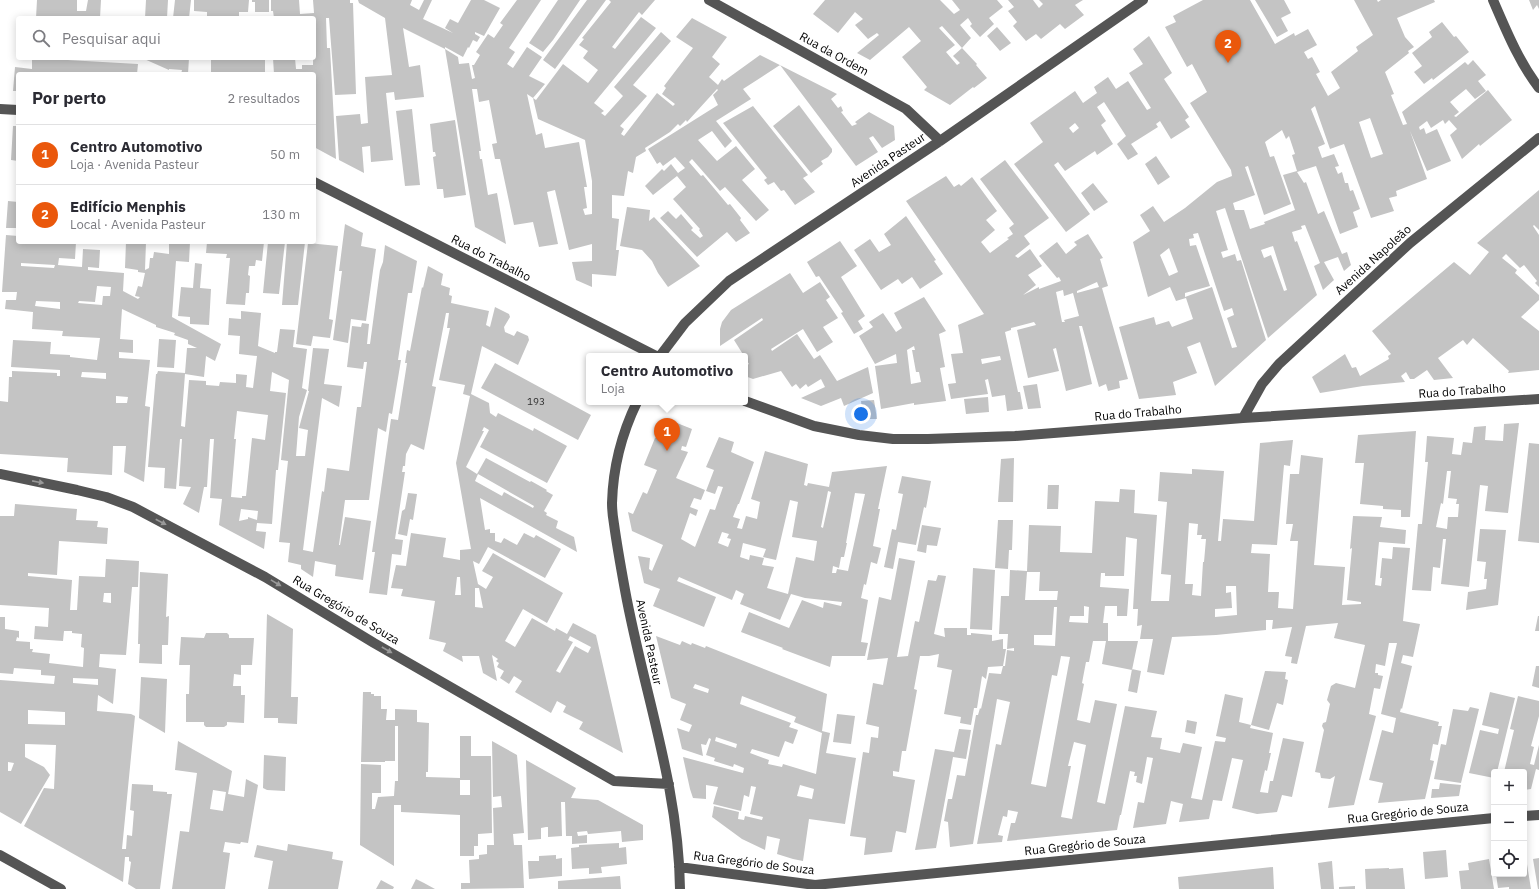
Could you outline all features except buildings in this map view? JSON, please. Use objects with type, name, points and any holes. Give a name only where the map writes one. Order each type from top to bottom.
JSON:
[{"type":"street","name":"Rua da Ordem","points":[[708,0],[906,109],[940,141]]},
{"type":"street","name":"Avenida Pasteur","points":[[662,353],[685,323],[729,282],[940,141],[1143,0]]},
{"type":"street","points":[[1493,0],[1506,30],[1530,76],[1539,88]]},
{"type":"street","points":[[0,109],[16,110]]},
{"type":"street","name":"Avenida Napoleão","points":[[1243,418],[1262,384],[1279,364],[1410,243],[1539,138]]},
{"type":"street","name":"Rua do Trabalho","points":[[316,183],[650,353]]},
{"type":"street","name":"Rua do Trabalho","points":[[748,402],[814,426],[859,435],[928,439],[1015,436],[1243,418],[1539,399]]},
{"type":"street","name":"Avenida Pasteur","points":[[636,405],[626,426],[615,463],[612,505],[616,544],[633,636],[669,784],[680,867],[680,889]]},
{"type":"street","name":"Rua Gregório de Souza","points":[[0,474],[106,497],[134,507],[265,577],[381,647],[614,781],[669,784]]},
{"type":"street","points":[[1527,816],[1539,815]]},
{"type":"street","name":"Rua Gregório de Souza","points":[[680,867],[815,885],[1491,818]]},
{"type":"street","points":[[0,855],[60,889]]},
{"type":"place","name":"Edifício Menphis","points":[[1228,63]]},
{"type":"place","name":"Centro Automotivo","points":[[667,451]]}]
